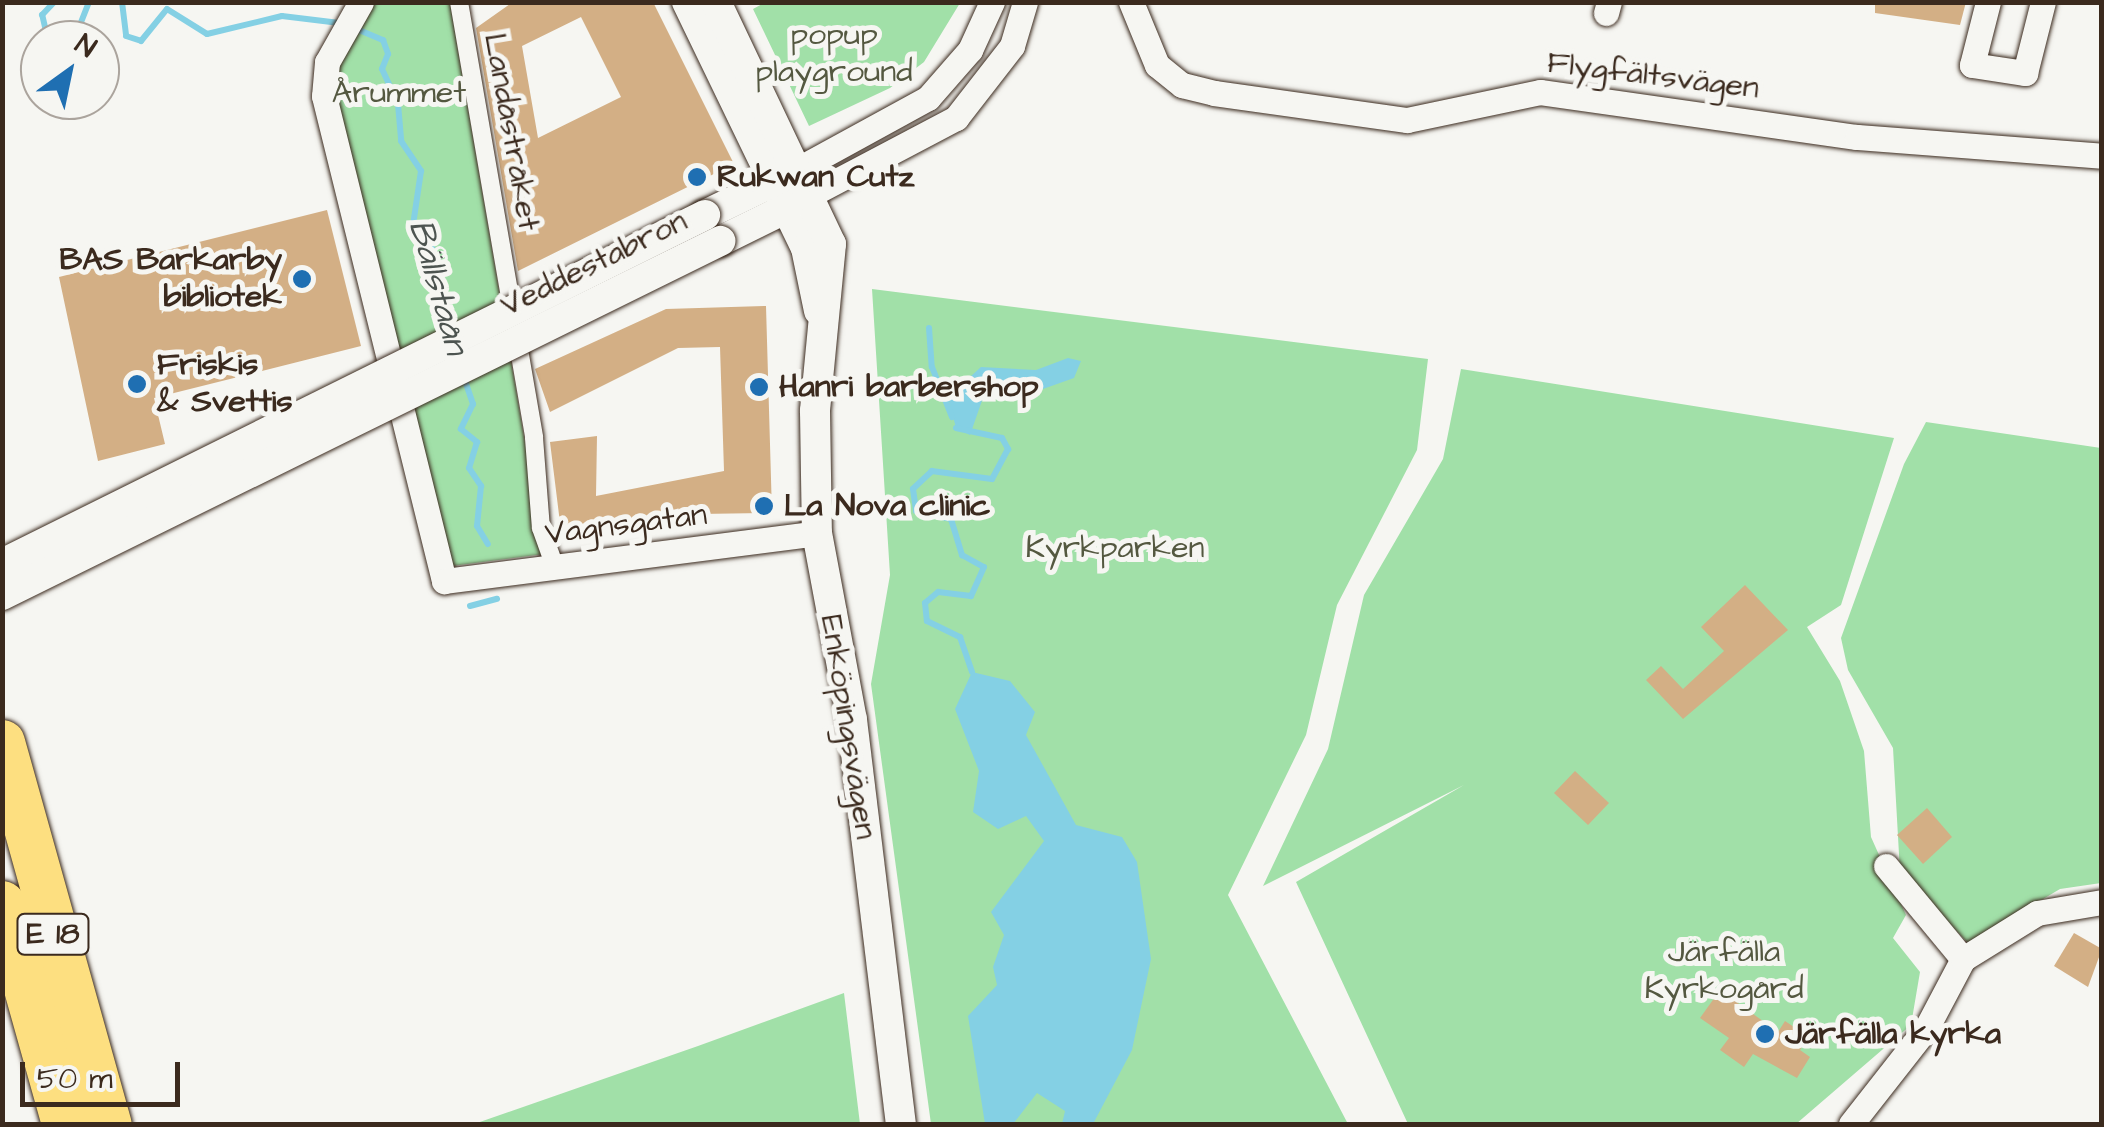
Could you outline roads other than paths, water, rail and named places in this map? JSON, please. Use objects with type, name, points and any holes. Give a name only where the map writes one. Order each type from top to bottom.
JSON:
[{"type":"highway","name":"E 18","points":[[2,742],[109,1124]]},
{"type":"highway","name":"E 18","points":[[2,903],[64,1124]]},
{"type":"street","name":"Vagnsgatan","points":[[360,2],[327,62],[324,96],[444,581],[816,534]]},
{"type":"street","name":"Landåstråket","points":[[459,2],[534,438],[541,528],[554,567]]},
{"type":"street","name":"Enköpingsvägen","points":[[688,2],[792,189]]},
{"type":"street","name":"Enköpingsvägen","points":[[716,2],[792,189],[823,329],[816,534],[852,720],[902,1124]]},
{"type":"street","points":[[792,189],[928,98],[970,50],[992,2]]},
{"type":"street","points":[[792,189],[956,118],[1012,46],[1025,2]]},
{"type":"street","name":"Flygfältsvägen","points":[[1131,2],[1157,65],[1182,84],[1214,94],[1407,120],[1540,92],[1858,137],[2102,156]]},
{"type":"street","points":[[1988,2],[1972,65],[2025,73],[2042,2]]},
{"type":"street","name":"Veddestabron","points":[[2,564],[792,189]]},
{"type":"street","name":"Veddestabron","points":[[2,595],[712,228]]},
{"type":"street","points":[[1886,866],[1964,959]]},
{"type":"street","points":[[1851,1124],[1927,1027],[1964,959],[2038,913],[2102,902]]},
{"type":"water","points":[[1068,358],[1081,361],[1074,378],[1026,395],[985,392],[970,435],[956,428],[948,397],[981,367],[1036,370]]},
{"type":"water","points":[[972,672],[1010,681],[1035,712],[1026,735],[1076,825],[1122,837],[1137,862],[1151,959],[1132,1050],[1093,1124],[1062,1124],[1065,1111],[1037,1093],[1013,1124],[985,1124],[968,1016],[997,985],[993,967],[1004,935],[991,912],[1044,841],[1026,816],[998,829],[973,812],[979,771],[955,709]]},
{"type":"waterway","name":"Bällstaån","points":[[43,20],[42,15],[54,2]]},
{"type":"waterway","name":"Bällstaån","points":[[82,20],[89,2]]},
{"type":"waterway","name":"Bällstaån","points":[[122,2],[126,36],[141,41],[167,9],[207,34],[282,16],[340,23]]},
{"type":"waterway","name":"Bällstaån","points":[[352,27],[383,40],[388,54],[382,69],[398,104],[401,141],[421,171],[413,225],[433,250],[431,284],[447,331]]},
{"type":"waterway","points":[[929,328],[932,367],[952,417]]},
{"type":"waterway","name":"Bällstaån","points":[[463,375],[473,404],[461,429],[477,442],[469,468],[481,486],[477,526],[488,544]]},
{"type":"waterway","points":[[956,428],[1002,438],[1008,449],[992,479],[932,471],[913,489],[916,511],[951,519],[962,555],[984,567],[971,596],[938,592],[925,603],[927,621],[960,637],[972,672]]},
{"type":"waterway","name":"Bällstaån","points":[[470,606],[497,599]]},
{"type":"place","name":"Rukwan Cutz","points":[[697,177]]},
{"type":"place","name":"BAS Barkarby bibliotek","points":[[302,279]]},
{"type":"place","name":"Friskis & Svettis","points":[[137,384]]},
{"type":"place","name":"Hanri barbershop","points":[[759,387]]},
{"type":"place","name":"La Nova clinic","points":[[764,506]]},
{"type":"place","name":"Järfälla kyrka","points":[[1765,1034]]},
{"type":"park label","name":"popup playground","points":[[834,54]]},
{"type":"park label","name":"Årummet","points":[[399,93]]},
{"type":"park label","name":"Kyrkparken","points":[[1115,548]]},
{"type":"park label","name":"Järfälla Kyrkogård","points":[[1724,972]]}]
